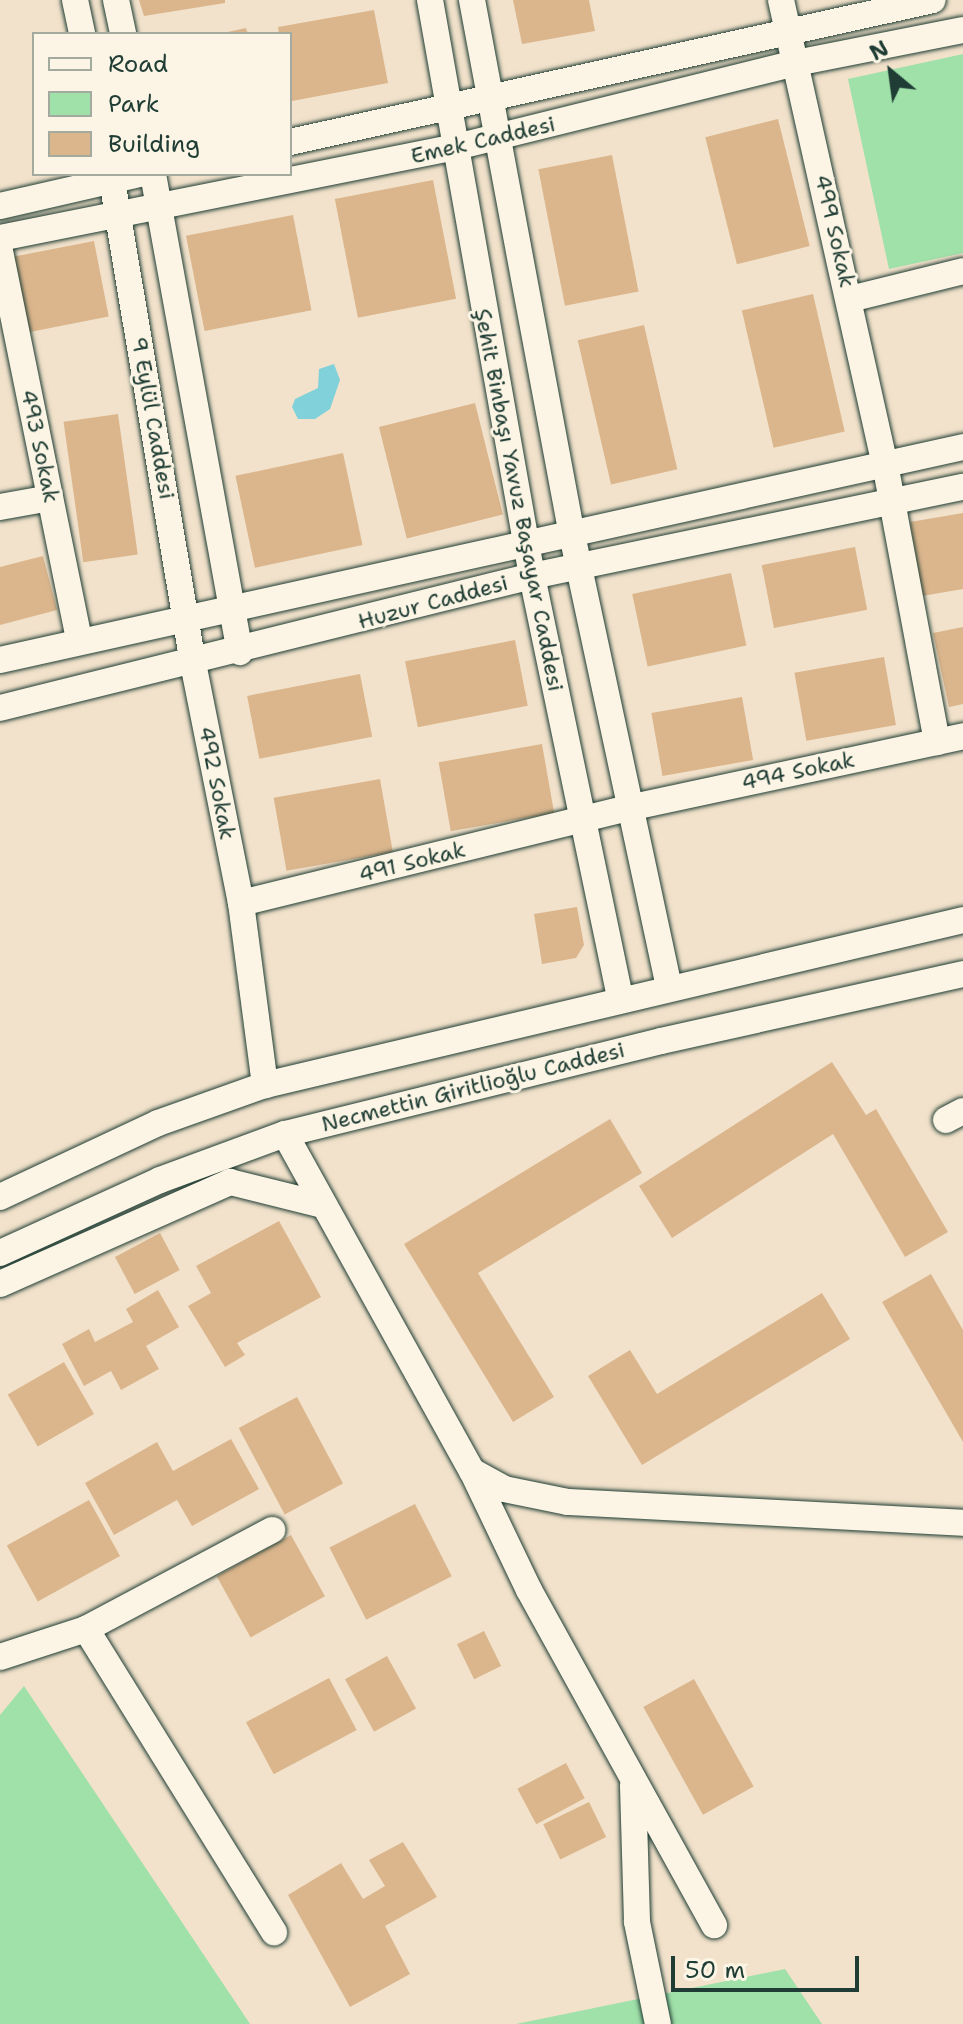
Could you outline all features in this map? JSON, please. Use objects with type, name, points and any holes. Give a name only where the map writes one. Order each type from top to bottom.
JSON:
[{"type":"street","points":[[75,0],[82,32]]},
{"type":"street","points":[[116,0],[123,32]]},
{"type":"street","name":"Şehit Binbaşı Yavuz Başayar Caddesi","points":[[430,0],[452,148],[532,576],[620,997]]},
{"type":"street","name":"Şehit Binbaşı Yavuz Başayar Caddesi","points":[[472,0],[571,530],[582,565],[669,988]]},
{"type":"street","name":"499 Sokak","points":[[781,0],[885,464],[937,742]]},
{"type":"street","name":"Emek Caddesi","points":[[292,142],[933,0]]},
{"type":"street","name":"Emek Caddesi","points":[[0,238],[119,218],[452,148],[796,63],[963,30]]},
{"type":"street","name":"9 Eylül Caddesi","points":[[153,176],[228,607],[240,652]]},
{"type":"street","points":[[0,206],[111,177]]},
{"type":"street","name":"9 Eylül Caddesi","points":[[111,177],[193,663]]},
{"type":"street","name":"493 Sokak","points":[[0,251],[79,640]]},
{"type":"street","points":[[850,299],[963,271]]},
{"type":"street","name":"Huzur Caddesi","points":[[0,660],[186,615],[963,447]]},
{"type":"street","name":"Huzur Caddesi","points":[[0,708],[240,652],[532,576],[963,487]]},
{"type":"street","points":[[0,507],[50,498]]},
{"type":"street","name":"492 Sokak","points":[[193,663],[241,903],[265,1085]]},
{"type":"street","name":"494 Sokak","points":[[582,820],[963,736]]},
{"type":"street","name":"491 Sokak","points":[[241,903],[582,820]]},
{"type":"street","points":[[0,1197],[158,1123],[265,1085],[620,997],[963,920]]},
{"type":"street","name":"Necmettin Giritlioğlu Caddesi","points":[[0,1253],[160,1180],[285,1134],[661,1041],[963,974]]},
{"type":"street","points":[[285,1134],[472,1471],[529,1590],[714,1925]]},
{"type":"street","points":[[0,1284],[230,1182],[323,1205]]},
{"type":"street","points":[[472,1471],[504,1489],[568,1502],[963,1523]]},
{"type":"street","points":[[0,1657],[86,1629],[272,1530]]},
{"type":"street","points":[[86,1629],[274,1932]]},
{"type":"street","points":[[632,1779],[637,1922],[658,2024]]},
{"type":"green space","points":[[963,54],[963,253],[889,269],[848,79]]},
{"type":"green space","points":[[24,1686],[250,2024],[0,2024],[0,1715]]},
{"type":"green space","points":[[785,1969],[822,2024],[516,2024]]},
{"type":"water","points":[[334,364],[340,380],[330,409],[315,419],[298,419],[292,407],[295,399],[318,388],[319,369]]},
{"type":"building","points":[[139,0],[225,0],[225,3],[144,16]]},
{"type":"building","points":[[513,0],[589,0],[595,31],[522,44]]},
{"type":"building","points":[[374,10],[388,83],[292,101],[292,32],[279,32],[278,27]]},
{"type":"building","points":[[778,119],[810,246],[737,264],[705,137]]},
{"type":"building","points":[[612,155],[639,291],[565,306],[538,169]]},
{"type":"building","points":[[433,180],[456,299],[358,318],[335,199]]},
{"type":"building","points":[[293,215],[312,310],[205,331],[186,236]]},
{"type":"building","points":[[94,241],[109,317],[27,332],[13,257]]},
{"type":"building","points":[[813,294],[845,431],[774,448],[742,310]]},
{"type":"building","points":[[644,325],[677,469],[611,485],[578,340]]},
{"type":"building","points":[[475,403],[503,515],[407,539],[379,427]]},
{"type":"building","points":[[118,414],[138,555],[83,562],[64,422]]},
{"type":"building","points":[[343,453],[363,545],[255,568],[235,476]]},
{"type":"building","points":[[963,513],[963,589],[922,596],[910,522]]},
{"type":"building","points":[[855,547],[867,610],[774,628],[762,565]]},
{"type":"building","points":[[43,556],[57,610],[0,625],[0,567]]},
{"type":"building","points":[[731,573],[746,645],[648,666],[632,594]]},
{"type":"building","points":[[963,627],[963,704],[949,707],[933,633]]},
{"type":"building","points":[[515,640],[528,706],[418,727],[405,661]]},
{"type":"building","points":[[884,657],[896,725],[806,741],[794,673]]},
{"type":"building","points":[[360,674],[372,737],[259,759],[247,696]]},
{"type":"building","points":[[742,697],[753,760],[663,776],[651,713]]},
{"type":"building","points":[[542,744],[554,813],[451,831],[439,762]]},
{"type":"building","points":[[380,779],[393,852],[286,871],[274,798]]},
{"type":"building","points":[[577,907],[584,945],[576,958],[542,964],[534,914]]},
{"type":"building","points":[[832,1062],[866,1115],[876,1109],[948,1232],[905,1257],[833,1134],[672,1238],[639,1186]]},
{"type":"building","points":[[610,1119],[642,1173],[478,1273],[554,1397],[513,1422],[404,1244]]},
{"type":"building","points":[[279,1221],[321,1297],[237,1343],[245,1355],[225,1367],[188,1306],[211,1293],[196,1266]]},
{"type":"building","points":[[160,1233],[180,1270],[135,1294],[115,1257]]},
{"type":"building","points":[[931,1274],[963,1330],[963,1442],[882,1302]]},
{"type":"building","points":[[158,1290],[179,1327],[146,1346],[159,1369],[121,1390],[111,1371],[84,1386],[62,1344],[89,1329],[95,1342],[133,1322],[126,1309]]},
{"type":"building","points":[[822,1293],[850,1339],[642,1465],[588,1376],[630,1350],[657,1394]]},
{"type":"building","points":[[64,1362],[94,1414],[38,1446],[8,1394]]},
{"type":"building","points":[[297,1397],[343,1484],[285,1515],[239,1428]]},
{"type":"building","points":[[231,1439],[259,1489],[192,1526],[177,1500],[114,1535],[85,1483],[157,1442],[173,1471]]},
{"type":"building","points":[[89,1500],[120,1556],[38,1602],[7,1546]]},
{"type":"building","points":[[415,1504],[452,1576],[366,1620],[329,1548]]},
{"type":"building","points":[[291,1535],[325,1596],[251,1637],[217,1576]]},
{"type":"building","points":[[484,1631],[501,1666],[474,1679],[457,1644]]},
{"type":"building","points":[[387,1656],[416,1708],[374,1732],[345,1679]]},
{"type":"building","points":[[329,1678],[357,1730],[274,1774],[246,1722]]},
{"type":"building","points":[[694,1679],[754,1787],[703,1815],[643,1707]]},
{"type":"building","points":[[566,1763],[585,1798],[536,1824],[517,1789]]},
{"type":"building","points":[[589,1802],[606,1837],[560,1859],[543,1824]]},
{"type":"building","points":[[403,1842],[437,1897],[385,1926],[410,1974],[350,2007],[288,1895],[341,1863],[363,1899],[385,1886],[369,1860]]}]
